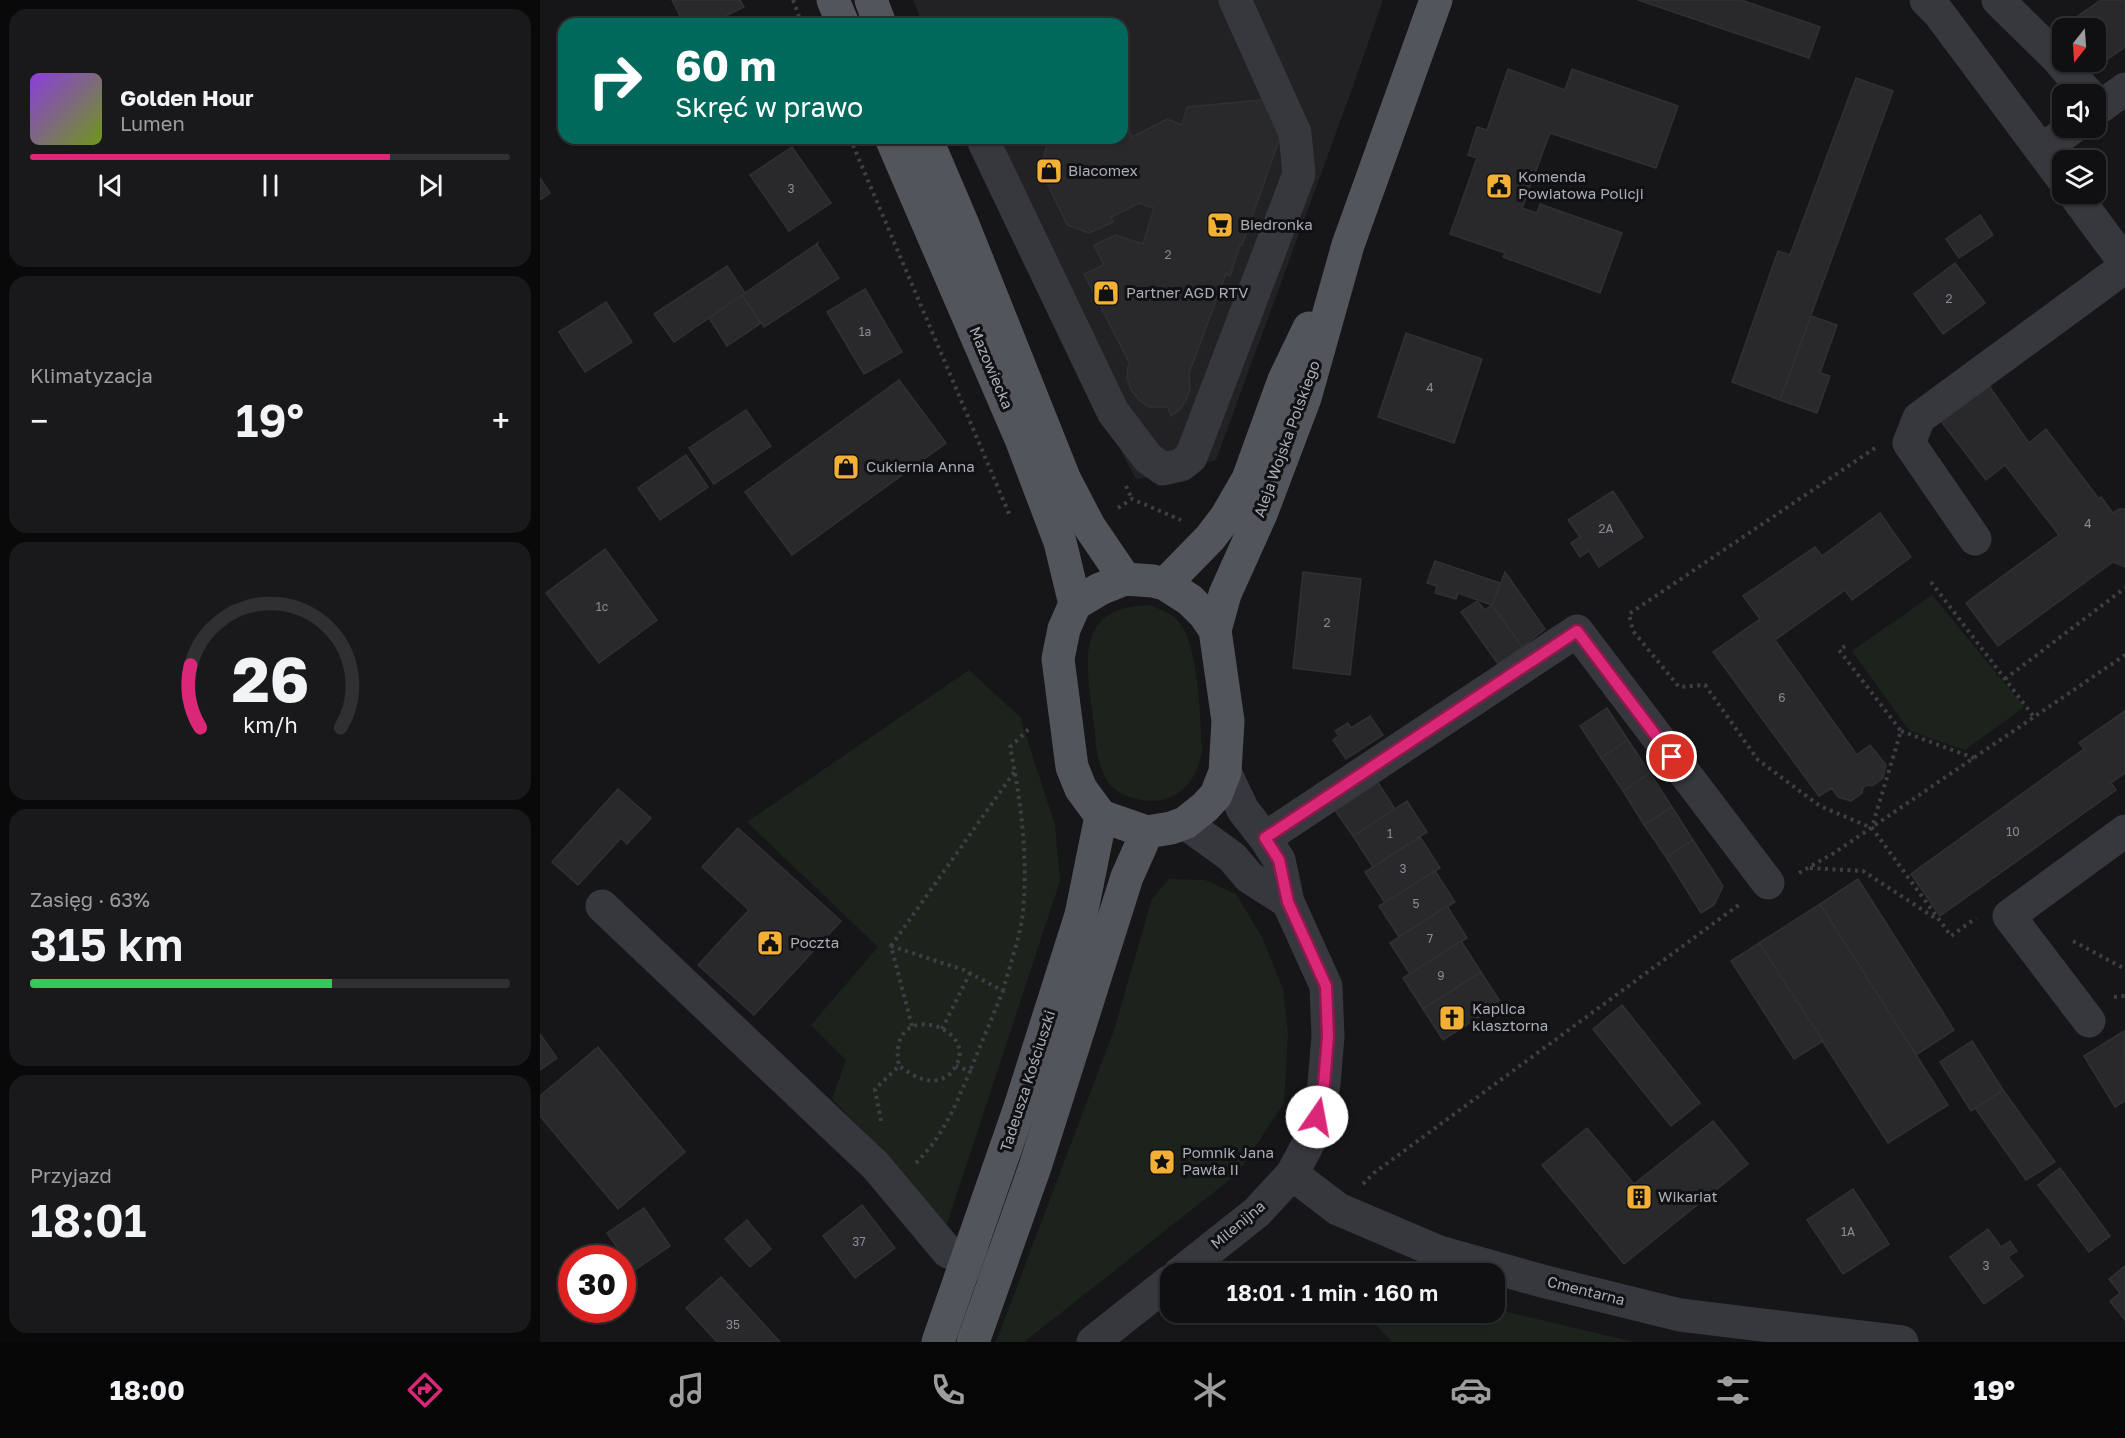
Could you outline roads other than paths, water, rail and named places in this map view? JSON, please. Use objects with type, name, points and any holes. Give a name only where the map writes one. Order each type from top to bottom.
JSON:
[{"type":"main road","points":[[833,0],[840,18]]},
{"type":"main road","points":[[871,0],[878,18]]},
{"type":"main road","name":"Aleja Wojska Polskiego","points":[[1215,630],[1225,594],[1261,514],[1305,398],[1348,245],[1436,0]]},
{"type":"main road","name":"Mazowiecka","points":[[893,144],[1021,439],[1060,542],[1075,604]]},
{"type":"main road","name":"Mazowiecka","points":[[930,144],[1065,480],[1089,526],[1125,579]]},
{"type":"main road","name":"Aleja Wojska Polskiego","points":[[1165,584],[1210,538],[1226,517],[1248,479],[1284,380],[1348,245]]},
{"type":"main road","points":[[1125,579],[1165,584],[1190,600],[1215,630],[1228,721],[1225,772],[1216,795],[1185,823],[1147,832],[1101,816],[1081,789],[1072,767],[1059,659],[1064,629],[1075,604],[1100,589],[1125,579]]},
{"type":"main road","name":"Tadeusza Kościuszki","points":[[938,1342],[1019,1110],[1081,915],[1101,816]]},
{"type":"main road","points":[[973,1342],[1035,1167],[1127,877],[1147,832]]},
{"type":"street","points":[[985,144],[1113,412],[1148,458],[1163,469],[1181,465],[1191,457],[1299,174],[1295,133],[1235,0]]},
{"type":"street","points":[[1926,0],[1938,12],[2052,164]]},
{"type":"street","points":[[1998,0],[2057,58],[2078,84]]},
{"type":"street","points":[[2106,98],[2125,89]]},
{"type":"street","points":[[2042,150],[2058,138]]},
{"type":"street","points":[[905,172],[925,144]]},
{"type":"street","points":[[1975,539],[1909,443],[1919,418],[2125,265],[2081,204]]},
{"type":"street","points":[[1265,838],[1577,631],[1768,883]]},
{"type":"street","name":"Milenijna","points":[[1193,1263],[1257,1212],[1292,1174],[1314,1133],[1324,1084],[1328,1036],[1326,986],[1288,902],[1279,860],[1243,810],[1225,772]]},
{"type":"street","points":[[1185,823],[1232,857],[1249,877],[1288,902]]},
{"type":"street","points":[[2089,1022],[2009,916],[2125,831]]},
{"type":"street","points":[[602,906],[876,1167],[948,1252],[999,1270]]},
{"type":"street","name":"Cmentarna","points":[[1292,1174],[1338,1209],[1439,1252],[1542,1281],[1680,1315],[1718,1332],[1902,1342]]},
{"type":"street","points":[[1093,1342],[1160,1289]]},
{"type":"place","name":"Biacomex","points":[[1049,171]]},
{"type":"place","name":"Komenda Powiatowa Policji","points":[[1499,186]]},
{"type":"place","name":"Biedronka","points":[[1220,225]]},
{"type":"place","name":"Partner AGD RTV","points":[[1106,293]]},
{"type":"place","name":"Cukiernia Anna","points":[[846,467]]},
{"type":"place","name":"Poczta","points":[[770,943]]},
{"type":"place","name":"Kaplica klasztorna","points":[[1452,1018]]},
{"type":"place","name":"Pomnik Jana Pawła II","points":[[1162,1162]]},
{"type":"place","name":"Wikariat","points":[[1639,1197]]}]
